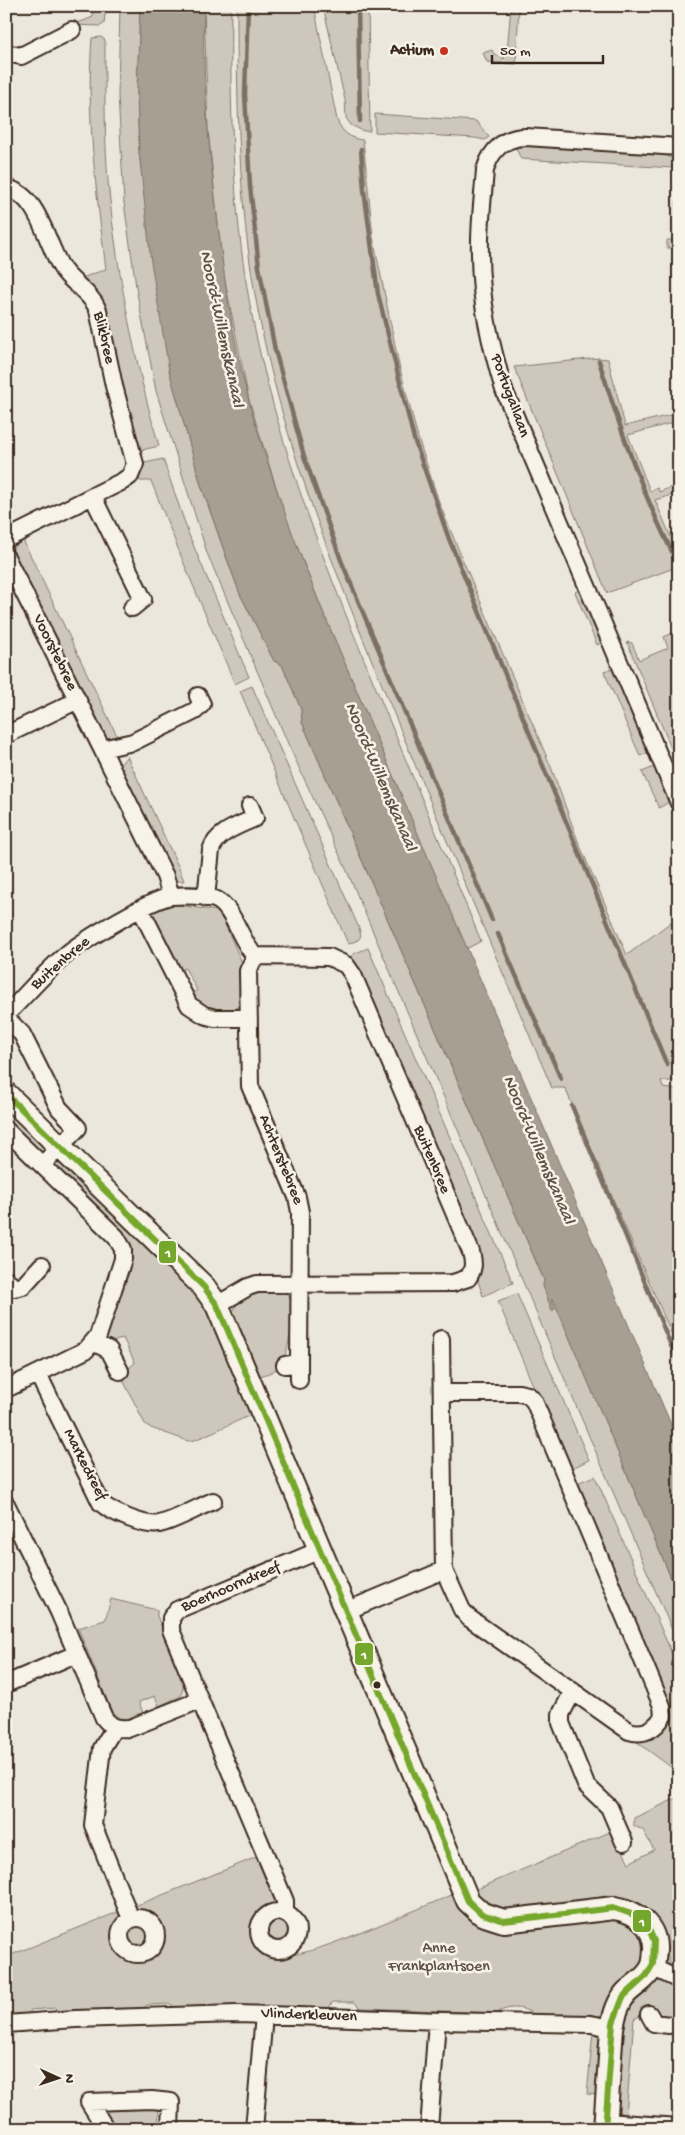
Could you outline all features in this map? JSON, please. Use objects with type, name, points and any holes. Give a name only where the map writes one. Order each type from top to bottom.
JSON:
[{"type":"street","points":[[6,52],[21,56],[72,30]]},
{"type":"street","name":"Portugallaan","points":[[679,147],[526,137],[508,140],[494,151],[489,158],[486,170],[480,254],[484,306],[489,334],[504,390],[679,803]]},
{"type":"street","name":"Blikbree","points":[[6,188],[20,193],[30,204],[62,268],[94,301],[98,310],[114,386],[135,464],[130,476],[123,482],[6,539]]},
{"type":"street","points":[[93,497],[143,600],[132,608]]},
{"type":"street","name":"Voorstebree","points":[[6,557],[166,876],[171,896]]},
{"type":"street","points":[[102,749],[133,742],[195,711],[202,704],[198,696]]},
{"type":"street","points":[[6,735],[78,700]]},
{"type":"street","points":[[206,898],[213,843],[218,837],[255,818],[250,806]]},
{"type":"street","name":"Buitenbree","points":[[6,1017],[67,954],[90,937],[171,896],[216,900],[230,914],[245,946],[255,956],[329,957],[346,965],[356,984],[474,1262],[473,1270],[468,1278],[453,1283],[257,1284],[248,1287],[217,1305]]},
{"type":"street","points":[[141,910],[189,1005],[204,1015],[215,1018],[249,1018]]},
{"type":"street","name":"Achterstebree","points":[[255,956],[248,972],[250,1086],[299,1204],[299,1284],[292,1364],[299,1380]]},
{"type":"street","points":[[6,1017],[22,1034],[59,1108],[78,1128],[42,1165]]},
{"type":"street","points":[[6,1094],[204,1287],[217,1305],[462,1891],[474,1908],[482,1914],[504,1921],[614,1908],[631,1911],[643,1920],[653,1937],[655,1945],[652,1967],[644,1979],[626,1993],[615,2014],[612,2028],[605,2126],[679,2127]]},
{"type":"street","points":[[6,1130],[116,1237],[123,1249],[123,1259],[118,1276],[98,1336],[93,1342],[86,1350],[6,1389]]},
{"type":"street","points":[[6,1279],[14,1288],[23,1286],[42,1265]]},
{"type":"street","points":[[441,1339],[444,1570],[462,1610],[469,1618],[629,1731],[643,1732],[656,1726],[663,1716],[662,1706],[534,1401],[528,1395],[519,1393],[442,1394]]},
{"type":"street","points":[[93,1342],[110,1350],[120,1371]]},
{"type":"street","name":"Markedreef","points":[[38,1374],[101,1503],[108,1510],[147,1523],[158,1524],[213,1501]]},
{"type":"street","points":[[6,1504],[59,1612],[104,1718],[114,1728],[130,1728],[200,1700]]},
{"type":"street","name":"Boerhoorndreef","points":[[284,1913],[285,1901],[171,1630],[171,1618],[177,1610],[320,1550]]},
{"type":"street","points":[[346,1610],[444,1570]]},
{"type":"street","points":[[6,1684],[76,1654]]},
{"type":"street","points":[[573,1691],[561,1714],[561,1723],[586,1785],[608,1807],[625,1833]]},
{"type":"street","points":[[114,1728],[102,1748],[93,1825],[131,1919]]},
{"type":"street","points":[[652,1967],[679,1980]]},
{"type":"street","name":"Vlinderkleuven","points":[[6,2024],[84,2019],[237,2014],[591,2024],[612,2028]]},
{"type":"street","points":[[649,2014],[654,2023],[669,2025],[679,2023]]},
{"type":"street","points":[[254,2129],[264,2015]]},
{"type":"street","points":[[429,2129],[437,2021]]},
{"type":"street","points":[[106,2129],[89,2102],[152,2100],[171,2102],[170,2129]]},
{"type":"green space","points":[[93,6],[106,6],[104,24],[100,26],[73,25],[93,17]]},
{"type":"green space","points":[[120,6],[140,6],[137,93],[139,152],[169,370],[201,485],[240,594],[274,661],[282,665],[301,709],[302,722],[544,1280],[543,1286],[551,1300],[553,1298],[679,1597],[679,1646],[347,871],[289,746],[207,553],[156,391],[137,293],[124,203],[118,94]]},
{"type":"green space","points":[[204,6],[231,6],[233,156],[239,231],[250,305],[274,409],[307,511],[344,611],[481,941],[466,949],[323,612],[286,519],[249,400],[223,271],[208,130]]},
{"type":"green space","points":[[237,6],[314,6],[337,120],[347,134],[363,140],[373,237],[399,365],[418,438],[440,505],[551,767],[578,841],[627,955],[679,916],[679,1081],[661,1081],[663,1088],[679,1090],[679,1351],[565,1088],[552,1088],[451,852],[370,655],[307,491],[273,378],[260,321],[250,263],[241,167]]},
{"type":"green space","points":[[323,6],[368,6],[370,131],[363,131],[351,125],[346,118],[345,100]]},
{"type":"green space","points":[[511,6],[519,6],[516,64],[487,62],[483,53],[492,50],[494,54],[504,59],[505,52],[507,53]]},
{"type":"green space","points":[[101,37],[105,40],[106,154],[117,256],[135,352],[159,446],[138,451],[104,310],[98,297],[82,278],[106,269],[93,154],[90,97],[92,38]]},
{"type":"green space","points":[[375,114],[476,121],[489,137],[485,140],[375,132]]},
{"type":"green space","points":[[515,146],[664,154],[679,163],[679,248],[667,248],[667,240],[674,240],[678,173],[674,168],[521,159]]},
{"type":"green space","points":[[598,358],[608,359],[625,426],[679,413],[679,421],[628,435],[650,491],[658,488],[659,492],[679,484],[679,493],[655,500],[679,556],[679,566],[607,593],[514,367]]},
{"type":"green space","points":[[163,459],[189,535],[249,677],[235,684],[151,481],[140,481],[138,475],[140,464]]},
{"type":"green space","points":[[23,540],[118,738],[106,738],[11,550]]},
{"type":"green space","points":[[581,589],[603,642],[597,645],[575,592]]},
{"type":"green space","points":[[679,630],[679,726],[676,728],[679,736],[679,767],[627,642],[632,643],[639,660],[668,648],[664,637]]},
{"type":"green space","points":[[610,669],[615,672],[648,753],[640,756],[604,671]]},
{"type":"green space","points":[[252,686],[359,928],[361,936],[358,940],[348,944],[240,691]]},
{"type":"green space","points":[[127,756],[184,881],[176,881],[119,766]]},
{"type":"green space","points":[[654,767],[669,802],[659,808],[642,772]]},
{"type":"green space","points":[[172,904],[217,911],[221,915],[242,963],[241,999],[236,1012],[204,1012],[189,996],[197,990],[185,968],[176,973],[152,914],[156,910]]},
{"type":"green space","points":[[368,948],[513,1283],[483,1296],[478,1281],[482,1267],[349,959],[353,954]]},
{"type":"green space","points":[[6,1108],[44,1145],[37,1151],[6,1121]]},
{"type":"green space","points":[[62,1161],[201,1297],[210,1310],[251,1415],[195,1440],[188,1441],[151,1428],[145,1424],[124,1382],[124,1372],[135,1363],[123,1338],[111,1343],[107,1342],[105,1337],[129,1273],[130,1262],[55,1169]]},
{"type":"green space","points":[[278,1289],[286,1293],[290,1299],[292,1313],[289,1342],[284,1359],[279,1367],[257,1377],[232,1316],[238,1302],[243,1297],[263,1290]]},
{"type":"green space","points":[[517,1294],[589,1460],[568,1470],[498,1301]]},
{"type":"green space","points":[[595,1476],[679,1670],[679,1773],[637,1742],[664,1730],[669,1721],[574,1484]]},
{"type":"green space","points":[[111,1599],[157,1610],[157,1616],[184,1683],[181,1696],[159,1706],[155,1696],[139,1702],[143,1713],[129,1719],[119,1718],[112,1712],[78,1628],[105,1620]]},
{"type":"green space","points":[[679,1797],[679,1971],[673,1969],[669,1964],[663,1928],[656,1917],[643,1905],[631,1900],[608,1896],[561,1904],[505,1909],[487,1902],[475,1890],[610,1832],[616,1838],[629,1863],[654,1850],[643,1830],[634,1826],[634,1818]]},
{"type":"green space","name":"Anne Frankplantsoen","points":[[257,1857],[277,1904],[258,1917],[254,1924],[254,1938],[260,1949],[272,1956],[298,1954],[322,1947],[454,1894],[456,1898],[559,1923],[620,1919],[630,1923],[641,1933],[646,1950],[642,1966],[611,2001],[603,2014],[594,2019],[534,2015],[526,2010],[516,2008],[506,2009],[497,2013],[360,2008],[354,2002],[333,2002],[327,2008],[176,2009],[171,2004],[147,2005],[142,2010],[60,2013],[55,2008],[31,2010],[28,2015],[6,2018],[6,1957],[118,1912],[121,1921],[114,1932],[113,1942],[126,1957],[135,1960],[145,1959],[154,1954],[159,1943],[158,1931],[153,1921],[130,1908]]},
{"type":"green space","points":[[277,1920],[286,1923],[289,1932],[286,1941],[277,1944],[268,1941],[265,1932],[268,1923]]},
{"type":"green space","points":[[136,1923],[145,1927],[149,1936],[145,1945],[136,1949],[127,1945],[123,1936],[127,1927]]},
{"type":"green space","points":[[667,1981],[679,1990],[679,2016],[662,2019],[654,2006],[648,2005],[644,2007],[643,2014],[634,2019],[626,2115],[624,2115],[618,2109],[617,2104],[623,2030],[632,2005],[652,1982]]},
{"type":"green space","points":[[593,2032],[600,2037],[599,2095],[587,2094]]},
{"type":"green space","points":[[101,2106],[159,2106],[158,2129],[115,2129]]},
{"type":"water","name":"Noord-Willemskanaal","points":[[140,6],[204,6],[206,106],[222,256],[238,353],[249,401],[265,455],[302,560],[323,612],[679,1443],[679,1597],[553,1299],[551,1300],[555,1309],[552,1311],[543,1286],[544,1280],[302,722],[301,709],[282,665],[274,661],[240,594],[201,485],[169,370],[151,262],[139,152],[137,93]]},
{"type":"waterway","points":[[248,6],[245,94],[250,186],[259,267],[275,350],[304,456],[341,560],[492,920]]},
{"type":"waterway","points":[[358,6],[360,121]]},
{"type":"waterway","points":[[361,149],[364,190],[378,294],[414,439],[449,539],[667,1065]]},
{"type":"waterway","points":[[599,361],[644,490],[679,565]]},
{"type":"waterway","points":[[498,934],[561,1079]]},
{"type":"waterway","points":[[572,1106],[679,1365]]},
{"type":"transit line","name":"1","points":[[6,1094],[204,1287],[217,1305],[468,1901],[482,1914],[504,1921],[614,1908],[637,1916],[648,1927],[654,1941],[653,1964],[646,1976],[623,1997],[613,2023],[605,2129]]},
{"type":"place","name":"Actium","points":[[444,51]]}]
